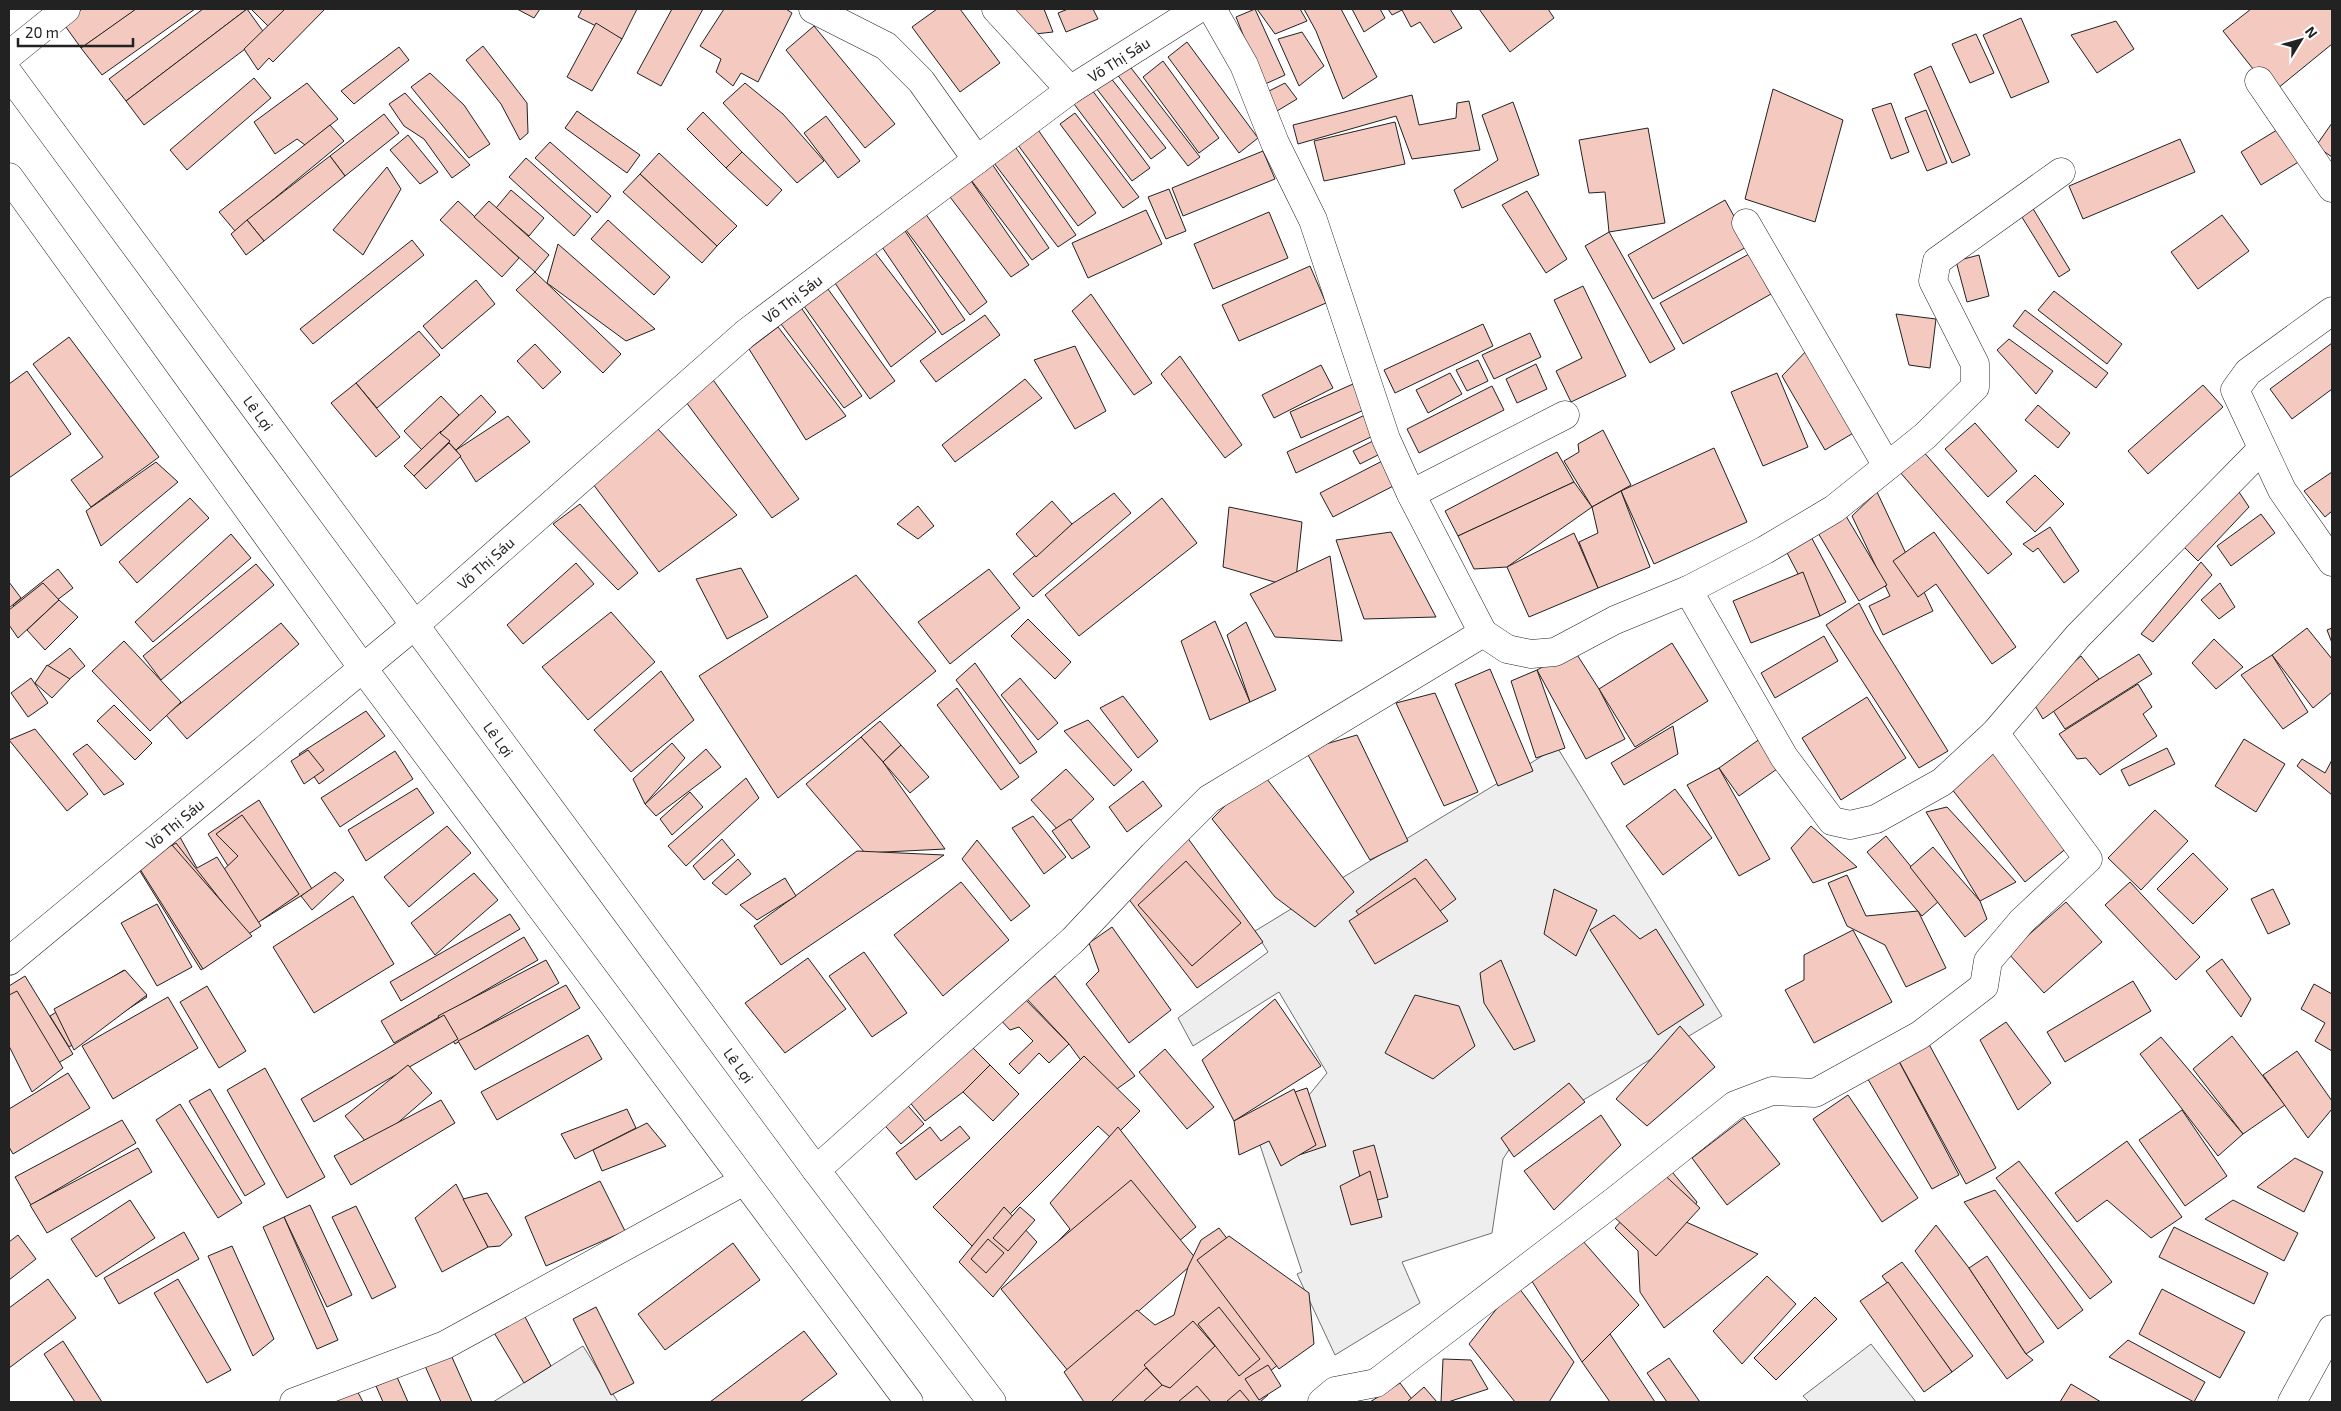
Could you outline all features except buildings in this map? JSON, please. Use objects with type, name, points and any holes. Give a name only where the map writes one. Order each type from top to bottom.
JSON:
[{"type":"street","points":[[9,55],[66,9]]},
{"type":"street","points":[[813,9],[886,46],[922,81],[977,160]]},
{"type":"street","points":[[996,9],[1070,90]]},
{"type":"street","name":"Võ Thị Sáu","points":[[9,961],[415,625],[746,333],[1070,90],[1198,9]]},
{"type":"street","points":[[1212,9],[1244,65],[1275,142],[1313,220],[1386,439],[1411,494],[1483,633],[1507,649],[1530,654],[1555,652],[1615,620],[1688,590],[1765,550],[1834,509],[1925,436],[1975,387],[1975,364],[1933,281],[1937,261],[2062,172]]},
{"type":"street","name":"Lê Lợi","points":[[9,74],[816,1170],[992,1402]]},
{"type":"street","points":[[2259,81],[2332,188]]},
{"type":"street","points":[[9,178],[362,667],[909,1402]]},
{"type":"street","points":[[1746,223],[1887,466]]},
{"type":"street","points":[[2332,311],[2248,372],[2235,390],[2282,490],[2332,562]]},
{"type":"street","points":[[1411,494],[1565,415]]},
{"type":"street","points":[[1688,590],[1784,756],[1832,821],[1850,825],[1876,819],[1942,782],[1996,733],[2078,636],[2262,448]]},
{"type":"street","points":[[816,1170],[1073,940],[1209,799],[1483,633]]},
{"type":"street","points":[[1322,1402],[1335,1391],[1376,1383],[1616,1200],[1735,1105],[1772,1091],[1815,1093],[1920,1035],[1984,986],[1988,961],[2020,922],[2088,859],[1996,733]]},
{"type":"street","points":[[294,1402],[445,1345],[744,1181]]},
{"type":"street","points":[[2292,1402],[2332,1329]]},
{"type":"shaded area","points":[[1557,747],[1722,1016],[1514,1142],[1503,1159],[1492,1233],[1402,1262],[1420,1303],[1335,1355],[1297,1274],[1302,1272],[1256,1133],[1309,1095],[1327,1073],[1279,992],[1193,1046],[1178,1018],[1268,952],[1255,931]]},
{"type":"shaded area","points":[[1871,1344],[1916,1402],[1809,1402],[1803,1396]]},
{"type":"shaded area","points":[[583,1346],[618,1402],[493,1402]]}]
